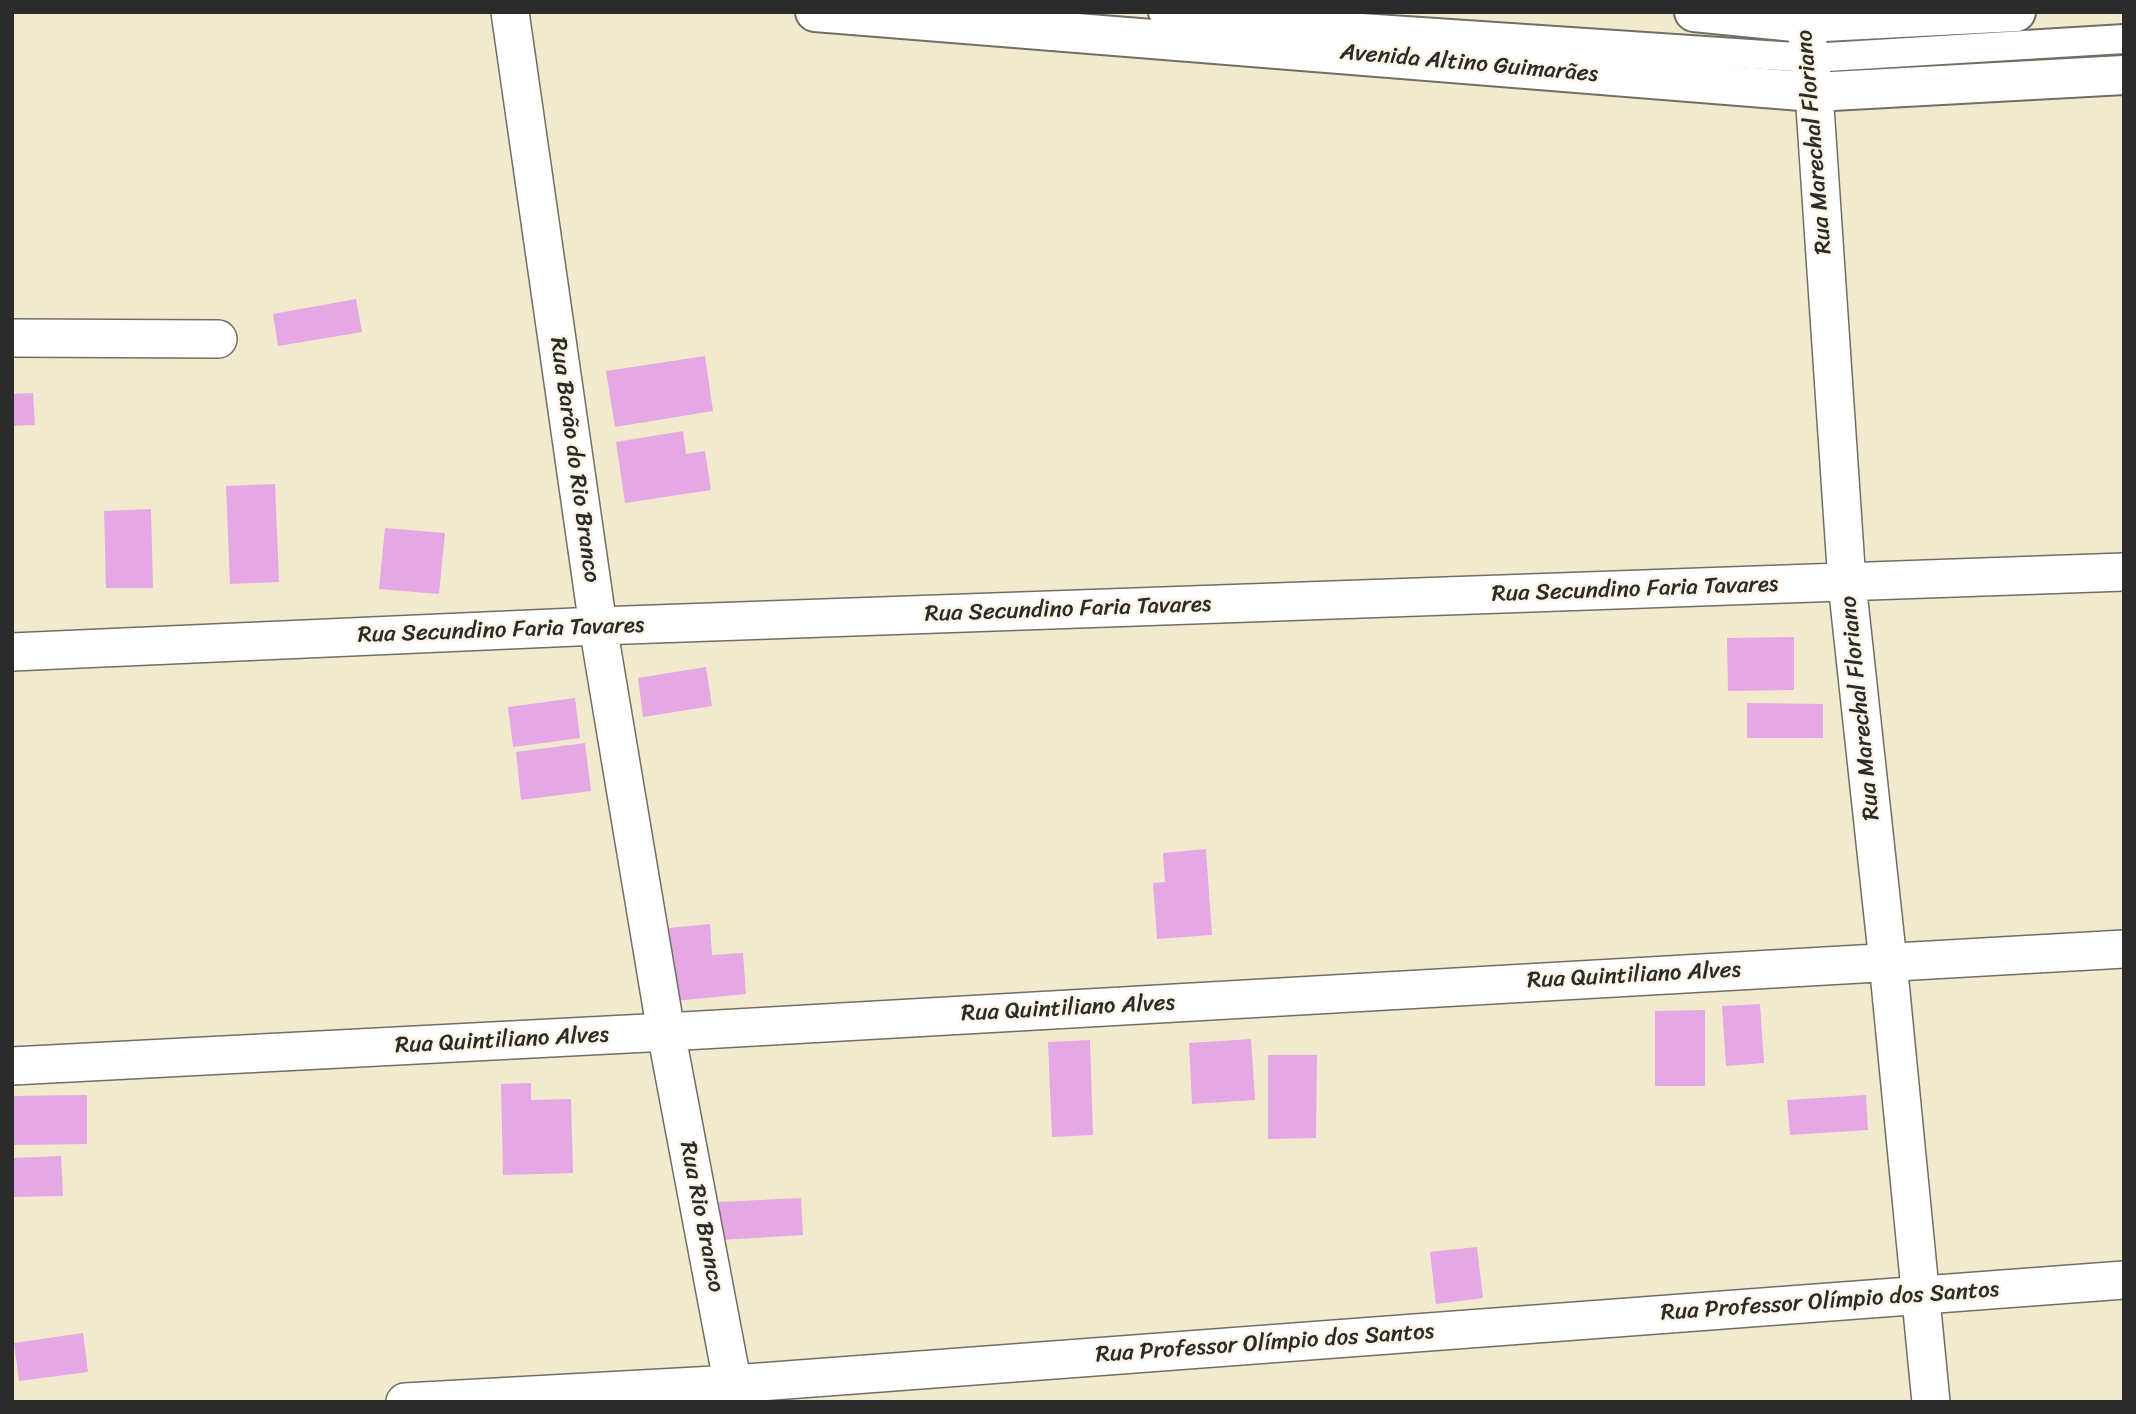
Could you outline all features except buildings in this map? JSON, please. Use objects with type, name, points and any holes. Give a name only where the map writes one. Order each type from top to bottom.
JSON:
[{"type":"main road","name":"Avenida Altino Guimarães","points":[[815,12],[1808,46],[2124,75]]},
{"type":"main road","name":"Avenida Altino Guimarães","points":[[1694,12],[1808,46],[2016,12]]},
{"type":"street","name":"Rua Barão do Rio Branco","points":[[510,12],[598,626],[666,1032]]},
{"type":"street","points":[[1163,12],[1301,24],[1808,46],[2124,39]]},
{"type":"street","name":"Rua Marechal Floriano","points":[[1808,46],[1847,583],[1888,962],[1931,1402]]},
{"type":"street","points":[[12,338],[218,339]]},
{"type":"street","name":"Rua Secundino Faria Tavares","points":[[12,652],[598,626],[2124,572]]},
{"type":"street","name":"Rua Quintiliano Alves","points":[[12,1066],[666,1032],[2124,949]]},
{"type":"street","name":"Rua Rio Branco","points":[[666,1032],[735,1393]]},
{"type":"street","name":"Rua Professor Olímpio dos Santos","points":[[405,1402],[735,1393],[2124,1280]]}]
